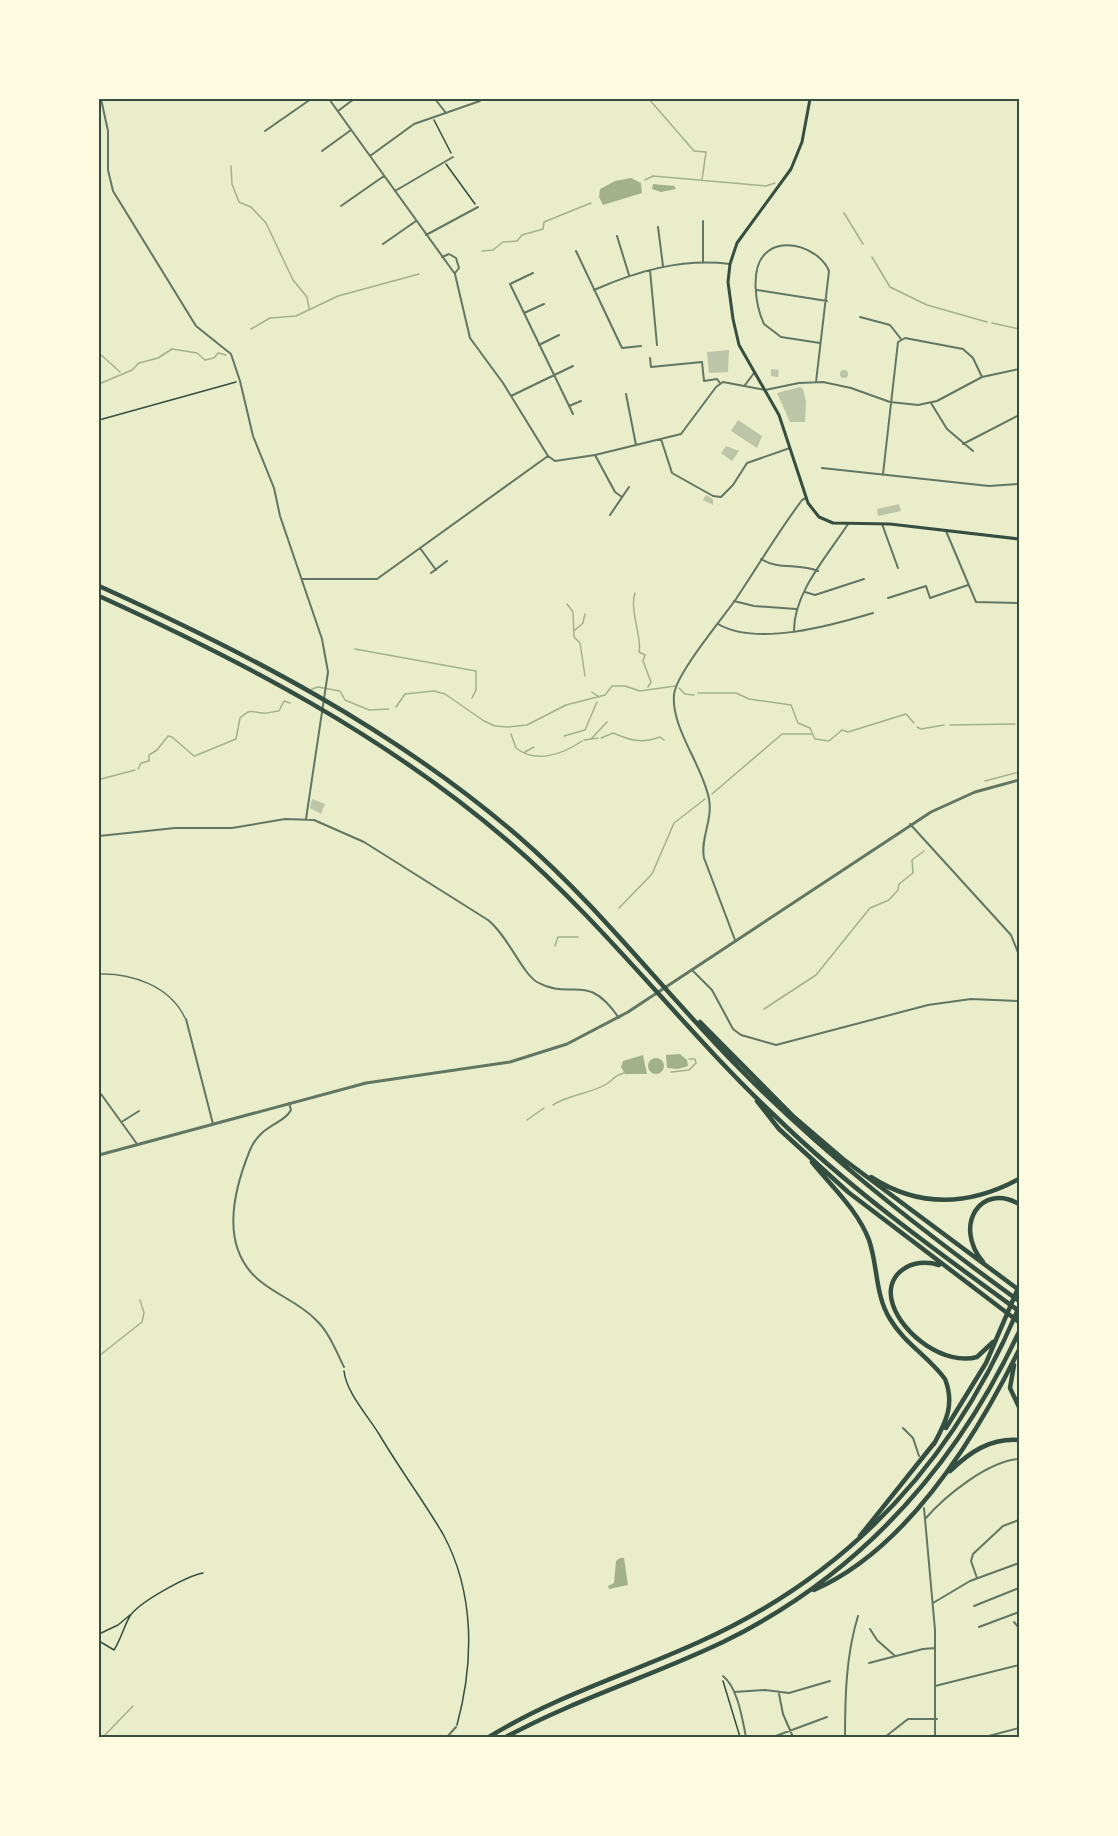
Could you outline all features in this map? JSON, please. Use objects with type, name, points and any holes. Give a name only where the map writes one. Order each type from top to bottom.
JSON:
[{"type":"highway","points":[[99,586],[252,661],[380,734],[437,772],[520,838],[588,902],[739,1068],[839,1163],[1019,1300]]},
{"type":"highway","points":[[99,596],[248,669],[375,741],[470,810],[542,872],[620,950],[754,1096],[853,1185],[1019,1309],[1016,1322],[982,1386],[942,1448],[897,1503],[850,1547],[802,1585],[737,1624],[555,1701],[489,1737]]},
{"type":"highway","points":[[680,1004],[794,1117],[843,1159],[1019,1288],[975,1383],[934,1444],[850,1547]]},
{"type":"highway","points":[[754,1096],[763,1112],[807,1156],[846,1201],[864,1228],[872,1250],[882,1302],[890,1320],[945,1379],[950,1392],[950,1412],[934,1444]]},
{"type":"highway","points":[[807,1156],[881,1218],[1016,1322]]},
{"type":"highway","points":[[843,1159],[903,1194],[932,1201],[974,1197],[1019,1179]]},
{"type":"highway","points":[[986,1266],[976,1253],[969,1238],[973,1215],[982,1205],[994,1199],[1006,1199],[1019,1204]]},
{"type":"highway","points":[[963,1281],[937,1264],[926,1262],[911,1264],[901,1270],[894,1281],[891,1290],[892,1303],[913,1334],[937,1351],[954,1358],[970,1359],[982,1354],[1002,1327]]},
{"type":"highway","points":[[807,1593],[858,1554],[904,1509],[936,1472],[978,1412],[1019,1332]]},
{"type":"highway","points":[[506,1737],[585,1698],[722,1642],[807,1593],[826,1585],[869,1555],[898,1528],[941,1479],[980,1424],[1019,1350]]},
{"type":"highway","points":[[1019,1350],[1010,1383],[1013,1397],[1019,1407]]},
{"type":"highway","points":[[941,1479],[976,1450],[993,1442],[1019,1440]]},
{"type":"main road","points":[[810,99],[802,142],[791,169],[742,234],[730,264],[728,282],[734,328],[741,350],[781,419],[806,498],[811,508],[824,520],[848,524],[882,524],[946,530],[1019,539]]},
{"type":"street","points":[[101,99],[109,138],[108,170],[116,199],[143,236],[196,326],[231,354],[253,436],[274,488],[326,653],[326,687],[306,819]]},
{"type":"street","points":[[265,131],[311,99]]},
{"type":"street","points":[[329,99],[454,274],[470,338],[511,396],[548,456],[555,461],[563,462],[684,432],[720,383]]},
{"type":"street","points":[[338,111],[354,99]]},
{"type":"street","points":[[435,99],[447,113]]},
{"type":"street","points":[[369,156],[414,124],[480,100]]},
{"type":"street","points":[[322,151],[351,130]]},
{"type":"street","points":[[395,191],[453,157]]},
{"type":"street","points":[[341,206],[384,176]]},
{"type":"street","points":[[426,235],[478,207]]},
{"type":"street","points":[[383,244],[416,221]]},
{"type":"street","points":[[703,221],[703,263]]},
{"type":"street","points":[[658,227],[663,266]]},
{"type":"street","points":[[617,236],[629,275]]},
{"type":"street","points":[[816,382],[827,301],[829,275],[827,266],[814,254],[796,246],[780,246],[763,255],[758,267],[757,290],[761,318],[767,328],[781,337],[820,342]]},
{"type":"street","points":[[576,251],[622,348],[641,346]]},
{"type":"street","points":[[442,257],[449,254],[456,258],[459,268],[454,274]]},
{"type":"street","points":[[594,290],[629,275],[663,266],[703,263],[730,264]]},
{"type":"street","points":[[650,269],[657,345]]},
{"type":"street","points":[[532,273],[510,284],[573,414]]},
{"type":"street","points":[[757,290],[827,301]]},
{"type":"street","points":[[524,313],[544,304]]},
{"type":"street","points":[[860,317],[890,325],[901,339],[963,349],[973,358],[982,377]]},
{"type":"street","points":[[539,345],[559,335]]},
{"type":"street","points":[[883,474],[896,345],[901,339]]},
{"type":"street","points":[[650,358],[651,367],[702,362],[704,381],[717,379],[720,383],[765,390],[816,382],[842,386],[890,402],[909,405],[931,403],[982,377],[1019,369]]},
{"type":"street","points":[[511,396],[573,366]]},
{"type":"street","points":[[744,386],[754,373]]},
{"type":"street","points":[[626,393],[636,445]]},
{"type":"street","points":[[569,406],[581,401]]},
{"type":"street","points":[[931,403],[947,429],[973,451]]},
{"type":"street","points":[[963,444],[1019,415]]},
{"type":"street","points":[[660,439],[672,473],[713,496],[721,497],[751,460],[790,448]]},
{"type":"street","points":[[595,455],[615,492],[622,497]]},
{"type":"street","points":[[302,579],[377,579],[548,456]]},
{"type":"street","points":[[822,468],[999,486],[1019,484]]},
{"type":"street","points":[[610,515],[629,487]]},
{"type":"street","points":[[735,940],[704,858],[703,849],[710,813],[709,799],[678,717],[674,697],[681,679],[788,518],[806,498]]},
{"type":"street","points":[[794,632],[797,610],[805,592],[848,524]]},
{"type":"street","points":[[882,524],[898,568]]},
{"type":"street","points":[[946,530],[968,585],[978,603],[1019,603]]},
{"type":"street","points":[[420,548],[436,570]]},
{"type":"street","points":[[761,559],[772,564],[805,567],[818,571]]},
{"type":"street","points":[[431,573],[447,561]]},
{"type":"street","points":[[805,592],[815,595],[864,579]]},
{"type":"street","points":[[888,598],[926,586],[930,598],[968,585]]},
{"type":"street","points":[[734,601],[754,606],[797,610]]},
{"type":"street","points":[[718,624],[726,628],[756,633],[794,632],[812,630],[873,612]]},
{"type":"street","points":[[99,1155],[382,1079],[476,1067],[529,1057],[583,1037],[639,1005],[910,824],[975,792],[1019,780]]},
{"type":"street","points":[[99,836],[175,828],[232,828],[285,819],[306,819],[329,825],[364,842],[488,920],[503,933],[528,973],[537,982],[596,993],[605,999],[619,1018]]},
{"type":"street","points":[[910,824],[1011,935],[1019,956]]},
{"type":"street","points":[[692,970],[712,990],[733,1029],[741,1035],[778,1045],[928,1005],[971,999],[1019,1001]]},
{"type":"street","points":[[186,1018],[213,1124]]},
{"type":"street","points":[[99,1096],[101,1095],[137,1144]]},
{"type":"street","points":[[289,1103],[291,1110],[287,1116],[266,1128],[250,1150],[236,1197],[233,1236],[249,1270],[264,1284],[297,1304],[318,1321],[344,1367]]},
{"type":"street","points":[[122,1122],[138,1111]]},
{"type":"street","points":[[903,1428],[913,1438],[919,1456]]},
{"type":"street","points":[[926,1519],[941,1500],[959,1487],[1004,1462],[1019,1459]]},
{"type":"street","points":[[924,1508],[933,1603],[937,1719],[935,1737]]},
{"type":"street","points":[[977,1578],[971,1561],[973,1554],[1003,1526],[1019,1520]]},
{"type":"street","points":[[933,1603],[977,1578],[1019,1563]]},
{"type":"street","points":[[974,1606],[1019,1588]]},
{"type":"street","points":[[979,1627],[1019,1612]]},
{"type":"street","points":[[845,1737],[850,1640],[858,1616]]},
{"type":"street","points":[[1014,1622],[1019,1628]]},
{"type":"street","points":[[870,1629],[877,1640],[895,1656]]},
{"type":"street","points":[[869,1664],[935,1648]]},
{"type":"street","points":[[935,1686],[1019,1665]]},
{"type":"street","points":[[723,1676],[729,1681],[734,1692],[746,1737]]},
{"type":"street","points":[[734,1692],[765,1690],[789,1694],[830,1681]]},
{"type":"street","points":[[779,1694],[792,1737]]},
{"type":"street","points":[[773,1737],[827,1717]]},
{"type":"street","points":[[885,1737],[908,1719],[937,1719]]},
{"type":"street","points":[[447,1737],[456,1728]]},
{"type":"street","points":[[985,1737],[1018,1728]]},
{"type":"lane","points":[[480,100],[484,99]]},
{"type":"lane","points":[[99,974],[130,976],[158,989],[175,1002],[186,1018]]},
{"type":"path","points":[[433,117],[453,157]]},
{"type":"path","points":[[444,161],[478,207]]},
{"type":"path","points":[[99,420],[240,381]]},
{"type":"path","points":[[344,1367],[346,1379],[361,1406],[443,1535],[462,1581],[469,1643],[465,1688],[456,1728]]},
{"type":"path","points":[[99,1634],[118,1625],[179,1580],[203,1573]]},
{"type":"path","points":[[99,1641],[114,1650],[123,1636],[131,1614]]},
{"type":"path","points":[[723,1676],[723,1686],[740,1737]]},
{"type":"shaded area","points":[[631,178],[641,183],[642,193],[603,205],[599,197],[600,189],[615,181]]},
{"type":"shaded area","points":[[653,184],[674,186],[676,189],[661,192],[652,189]]},
{"type":"shaded area","points":[[680,1054],[687,1060],[688,1066],[678,1069],[667,1068],[666,1055]]},
{"type":"shaded area","points":[[643,1055],[647,1074],[625,1074],[621,1067],[623,1061]]},
{"type":"shaded area","points":[[656,1058],[664,1066],[656,1074],[648,1066]]},
{"type":"shaded area","points":[[624,1558],[628,1585],[609,1589],[608,1586],[614,1583],[616,1561]]},
{"type":"building","points":[[729,350],[728,372],[709,373],[707,352]]},
{"type":"building","points":[[771,369],[779,370],[778,377],[771,376]]},
{"type":"building","points":[[844,370],[848,374],[844,378],[840,374]]},
{"type":"building","points":[[800,387],[803,389],[806,401],[805,422],[790,422],[777,393]]},
{"type":"building","points":[[738,420],[762,436],[757,448],[731,431]]},
{"type":"building","points":[[726,446],[739,451],[732,461],[721,453]]},
{"type":"building","points":[[706,495],[713,499],[713,505],[703,500]]},
{"type":"building","points":[[899,504],[901,511],[878,516],[877,509]]},
{"type":"building","points":[[312,799],[325,804],[321,814],[310,808]]},
{"type":"waterway","points":[[649,99],[694,151],[706,152],[702,180]]},
{"type":"waterway","points":[[231,166],[232,184],[239,202],[251,207],[266,223],[293,280],[307,297],[309,308]]},
{"type":"waterway","points":[[645,180],[653,176],[766,186],[775,183]]},
{"type":"waterway","points":[[482,251],[493,250],[503,242],[517,241],[522,235],[543,229],[544,222],[591,203]]},
{"type":"waterway","points":[[844,213],[863,244]]},
{"type":"waterway","points":[[872,257],[890,287],[927,305],[987,322]]},
{"type":"waterway","points":[[251,329],[270,318],[296,316],[338,296],[419,274]]},
{"type":"waterway","points":[[992,323],[1019,329]]},
{"type":"waterway","points":[[99,384],[132,370],[139,363],[158,358],[172,349],[197,353],[205,360],[214,358],[218,353],[226,355]]},
{"type":"waterway","points":[[99,353],[120,372]]},
{"type":"waterway","points":[[635,593],[634,607],[639,652],[645,655],[643,661],[651,682],[648,687]]},
{"type":"waterway","points":[[567,604],[573,612],[574,637],[580,643],[585,676]]},
{"type":"waterway","points":[[575,630],[583,623],[585,614]]},
{"type":"waterway","points":[[355,649],[476,671],[476,690],[472,698]]},
{"type":"waterway","points":[[396,707],[405,694],[434,691],[445,694],[484,721],[495,726],[508,727],[527,725],[566,705],[605,695],[612,686],[625,686],[640,691],[675,686]]},
{"type":"waterway","points":[[312,689],[318,687],[340,691],[345,700],[369,710],[389,709]]},
{"type":"waterway","points":[[679,688],[685,694],[694,695]]},
{"type":"waterway","points":[[592,692],[599,697]]},
{"type":"waterway","points":[[698,693],[736,693],[749,699],[791,705],[798,723],[810,728],[815,739],[829,741],[842,730],[848,732],[906,714],[914,723]]},
{"type":"waterway","points":[[138,769],[141,763],[149,761],[149,755],[157,750],[168,736],[194,756],[236,739],[240,718],[247,713],[279,711],[284,701],[290,703]]},
{"type":"waterway","points":[[564,736],[585,730],[597,702]]},
{"type":"waterway","points":[[591,739],[607,722]]},
{"type":"waterway","points":[[950,725],[1015,724]]},
{"type":"waterway","points":[[917,727],[921,729],[944,725]]},
{"type":"waterway","points":[[601,738],[613,733],[636,740],[660,737],[664,740]]},
{"type":"waterway","points":[[511,734],[516,748],[524,753],[541,756],[558,753],[582,741]]},
{"type":"waterway","points":[[712,794],[782,734],[812,734]]},
{"type":"waterway","points":[[584,740],[598,738]]},
{"type":"waterway","points":[[525,752],[534,747]]},
{"type":"waterway","points":[[101,779],[135,770]]},
{"type":"waterway","points":[[985,781],[1019,772]]},
{"type":"waterway","points":[[619,908],[652,874],[674,823],[705,799]]},
{"type":"waterway","points":[[764,1009],[816,975],[870,908],[889,900],[898,890],[899,884],[913,873],[912,860],[924,851]]},
{"type":"waterway","points":[[555,946],[558,937],[578,937]]},
{"type":"waterway","points":[[671,1072],[689,1070],[696,1063],[695,1059],[689,1059]]},
{"type":"waterway","points":[[553,1105],[566,1098],[602,1087],[624,1073]]},
{"type":"waterway","points":[[527,1120],[544,1108]]},
{"type":"waterway","points":[[99,1356],[142,1322],[144,1313],[140,1300]]},
{"type":"waterway","points":[[99,1335],[100,1319]]},
{"type":"waterway","points":[[103,1737],[133,1706]]}]
